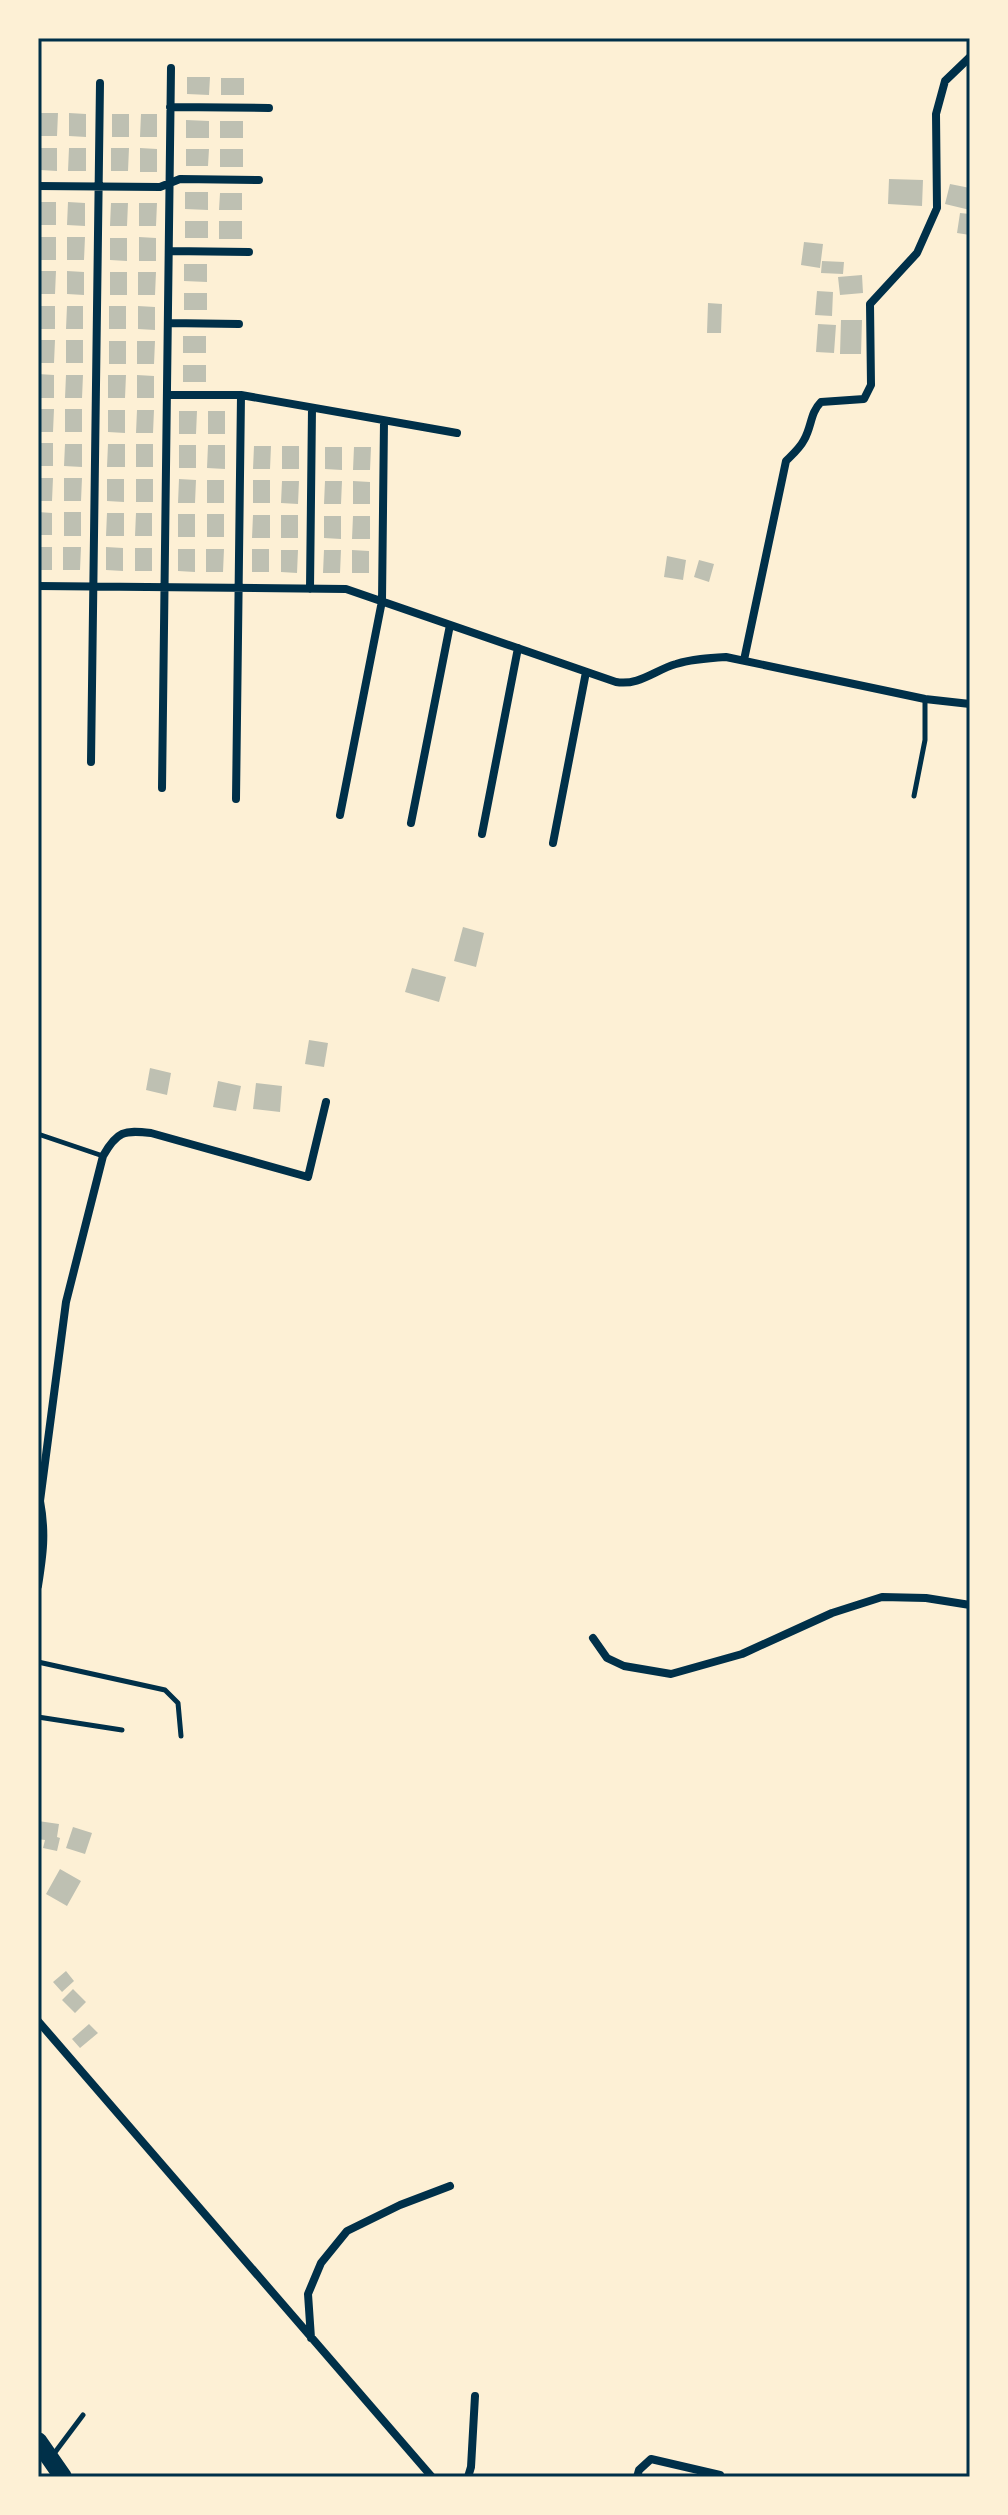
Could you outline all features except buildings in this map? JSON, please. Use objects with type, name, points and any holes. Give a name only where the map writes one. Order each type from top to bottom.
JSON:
[{"type":"highway","points":[[38,2441],[63,2477]]},
{"type":"street","points":[[744,660],[786,461],[804,441],[812,411],[821,402],[864,399],[871,385],[870,304],[917,253],[937,208],[936,114],[945,81],[970,57]]},
{"type":"street","points":[[162,788],[171,68]]},
{"type":"street","points":[[91,762],[100,83]]},
{"type":"street","points":[[170,107],[269,108]]},
{"type":"street","points":[[38,186],[160,187],[180,179],[259,180]]},
{"type":"street","points":[[169,251],[249,252]]},
{"type":"street","points":[[168,323],[239,324]]},
{"type":"street","points":[[167,395],[241,395],[457,433]]},
{"type":"street","points":[[236,799],[241,395]]},
{"type":"street","points":[[310,589],[312,408]]},
{"type":"street","points":[[340,815],[382,601],[384,421]]},
{"type":"street","points":[[38,586],[346,589],[626,684],[695,659],[726,657],[925,699],[970,704]]},
{"type":"street","points":[[411,823],[450,625]]},
{"type":"street","points":[[482,834],[518,648]]},
{"type":"street","points":[[553,843],[586,672]]},
{"type":"street","points":[[38,1586],[45,1544],[40,1501],[66,1302],[103,1156],[112,1139],[128,1131],[151,1133],[308,1177],[326,1102]]},
{"type":"street","points":[[593,1638],[607,1658],[624,1666],[671,1674],[742,1654],[832,1613],[882,1597],[926,1598],[970,1605]]},
{"type":"street","points":[[38,2021],[432,2477]]},
{"type":"street","points":[[311,2339],[308,2294],[321,2263],[347,2231],[400,2205],[450,2186]]},
{"type":"street","points":[[468,2477],[475,2396]]},
{"type":"street","points":[[637,2477],[639,2470],[651,2459],[720,2475]]},
{"type":"lane","points":[[914,796],[925,740],[925,699]]},
{"type":"lane","points":[[38,1134],[103,1156]]},
{"type":"lane","points":[[38,1662],[165,1690],[178,1703],[181,1736]]},
{"type":"lane","points":[[38,1717],[122,1730]]},
{"type":"lane","points":[[50,2459],[83,2415]]}]
